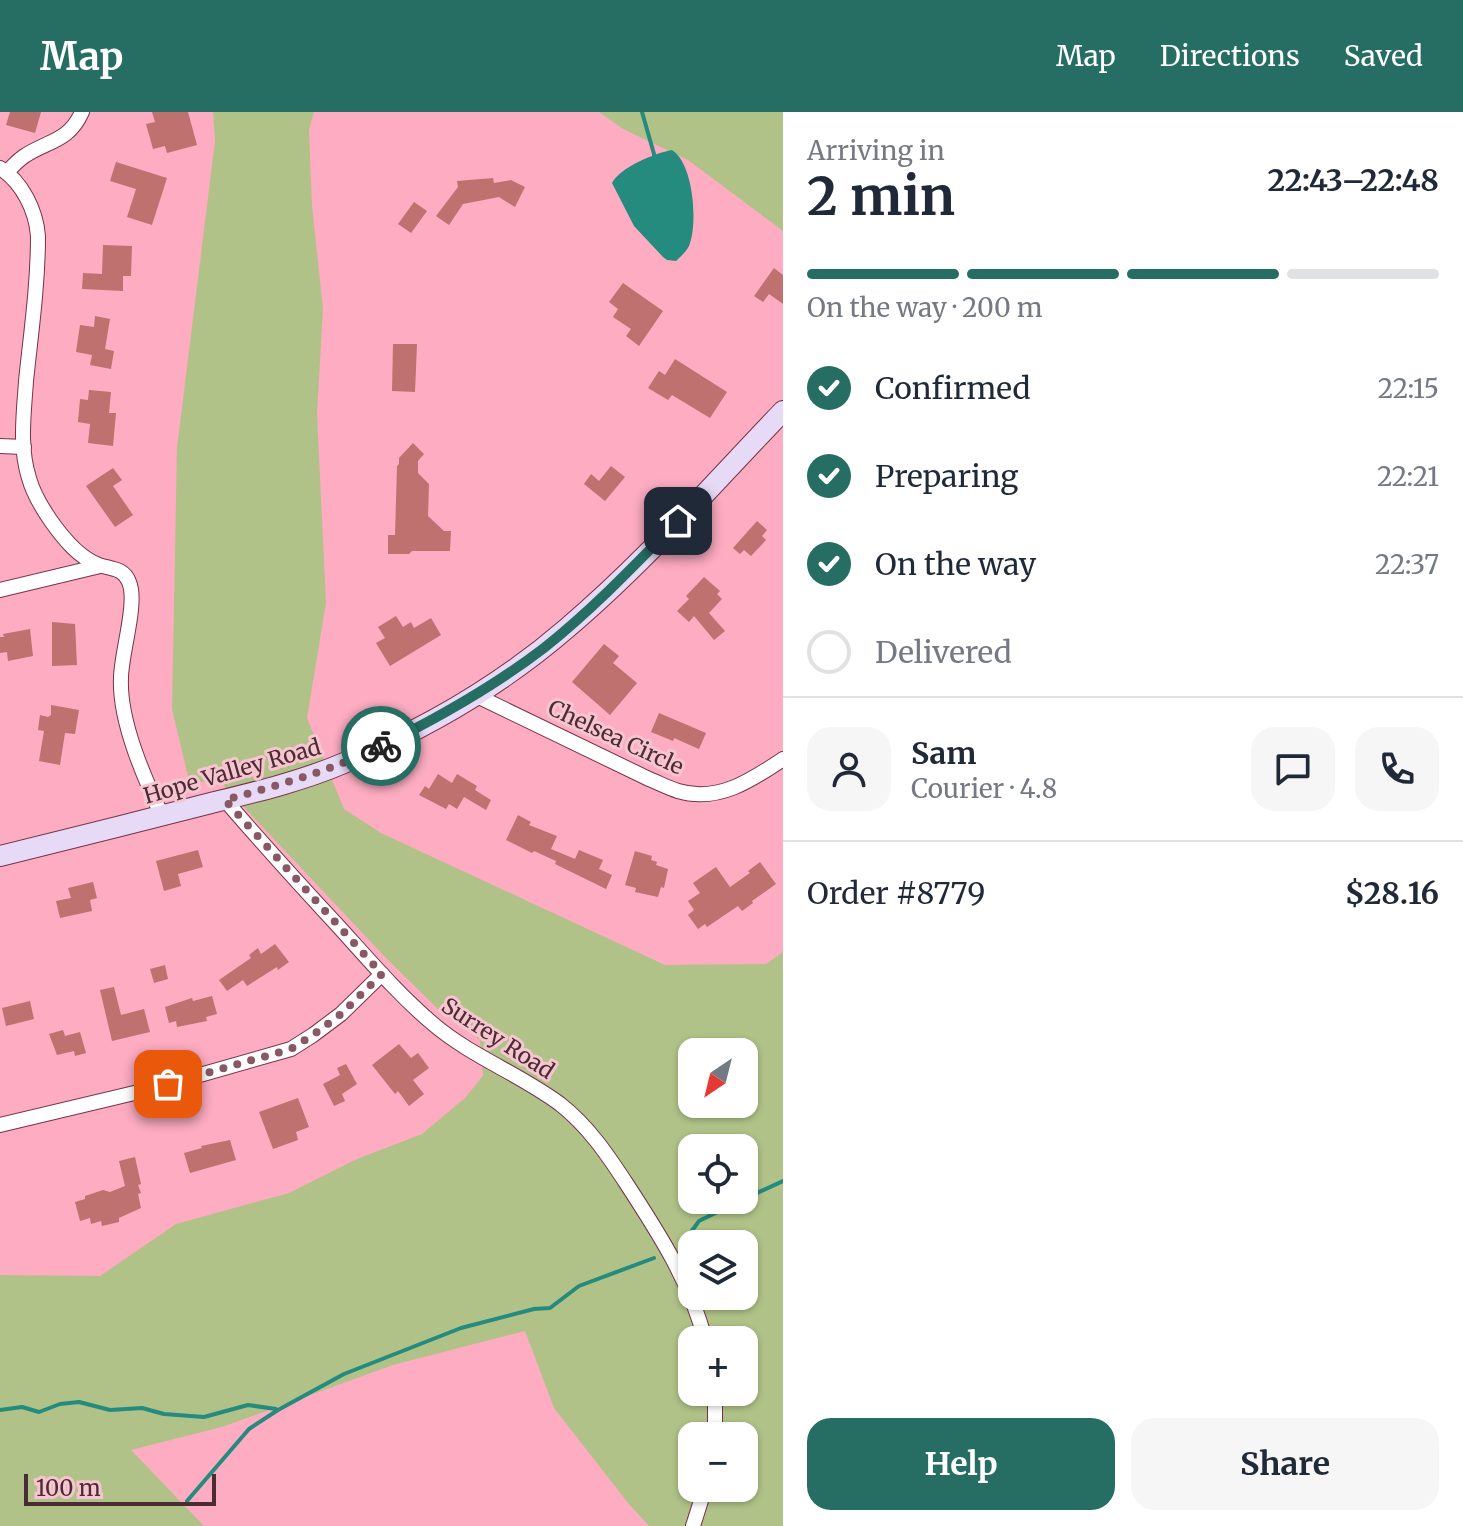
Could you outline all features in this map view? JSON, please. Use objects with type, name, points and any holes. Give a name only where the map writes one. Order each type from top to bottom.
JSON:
[{"type":"main road","name":"Hope Valley Road","points":[[0,856],[279,785],[342,764],[425,724],[475,695],[545,646],[589,609],[783,411]]},
{"type":"street","points":[[82,112],[67,134],[3,170],[27,198],[38,236],[24,403],[24,447],[28,477],[51,522],[88,560],[123,573],[129,581],[131,592],[121,677],[122,704],[134,747],[162,816]]},
{"type":"street","points":[[0,446],[24,447]]},
{"type":"street","points":[[0,590],[100,566]]},
{"type":"street","name":"Chelsea Circle","points":[[475,695],[649,779],[692,794],[732,789],[783,759]]},
{"type":"street","name":"Surrey Road","points":[[225,800],[397,991],[445,1033],[560,1104],[586,1128],[606,1153],[660,1237],[694,1301],[701,1326]]},
{"type":"street","points":[[0,1125],[136,1093],[291,1049],[341,1014],[382,974]]},
{"type":"street","points":[[693,1526],[701,1502]]},
{"type":"shaded area","points":[[213,112],[314,112],[309,130],[312,206],[323,308],[317,414],[326,603],[307,718],[344,809],[381,833],[665,965],[766,964],[783,952],[783,1526],[649,1526],[554,1408],[525,1331],[393,1365],[222,1427],[131,1450],[204,1526],[0,1526],[0,1275],[100,1276],[176,1224],[289,1193],[357,1159],[422,1134],[465,1098],[483,1076],[480,1040],[440,1011],[387,959],[223,785],[189,780],[172,709],[177,448],[215,141]]},
{"type":"shaded area","points":[[599,112],[783,112],[783,231],[688,160],[623,129]]},
{"type":"shaded area","points":[[672,150],[685,168],[693,210],[689,246],[676,261],[663,257],[634,226],[612,183],[630,167]]},
{"type":"building","points":[[10,112],[41,112],[35,133],[6,125]]},
{"type":"building","points":[[152,112],[188,112],[197,145],[167,153],[165,146],[153,149],[146,124],[155,122]]},
{"type":"building","points":[[116,162],[167,178],[152,225],[127,217],[136,189],[110,181]]},
{"type":"building","points":[[493,178],[494,183],[511,180],[525,187],[515,207],[499,197],[463,204],[449,225],[436,216],[458,187],[457,181]]},
{"type":"building","points":[[414,202],[427,211],[411,233],[398,224]]},
{"type":"building","points":[[103,245],[132,246],[131,276],[123,276],[123,291],[82,289],[83,273],[102,274]]},
{"type":"building","points":[[774,268],[783,275],[783,304],[769,294],[763,302],[754,296]]},
{"type":"building","points":[[623,283],[663,311],[639,346],[626,336],[631,329],[613,317],[618,309],[609,302]]},
{"type":"building","points":[[95,316],[110,319],[105,349],[114,351],[111,369],[90,365],[92,355],[76,352],[80,325],[94,327]]},
{"type":"building","points":[[393,344],[417,344],[415,392],[392,391]]},
{"type":"building","points":[[675,359],[727,392],[710,418],[672,395],[668,400],[648,388],[659,371],[665,375]]},
{"type":"building","points":[[89,390],[111,392],[109,413],[116,413],[113,446],[88,443],[90,424],[78,422],[80,399],[88,400]]},
{"type":"building","points":[[413,443],[424,454],[418,461],[418,473],[429,484],[428,516],[444,531],[451,531],[450,551],[388,554],[388,535],[395,535],[397,466],[399,458]]},
{"type":"building","points":[[611,466],[625,477],[605,501],[584,484],[591,474],[599,481]]},
{"type":"building","points":[[113,468],[122,480],[113,486],[133,515],[115,527],[86,486]]},
{"type":"building","points":[[757,521],[767,530],[762,536],[766,540],[751,556],[744,550],[740,554],[733,548]]},
{"type":"building","points":[[704,577],[720,591],[717,594],[722,599],[709,613],[725,631],[714,640],[694,616],[689,622],[677,611]]},
{"type":"building","points":[[396,616],[403,627],[411,622],[414,628],[431,618],[441,635],[390,666],[376,643],[385,638],[378,627]]},
{"type":"building","points":[[52,622],[75,624],[77,665],[52,666]]},
{"type":"building","points":[[30,629],[33,656],[8,661],[7,652],[0,653],[0,637]]},
{"type":"building","points":[[604,644],[619,656],[613,663],[637,683],[610,715],[572,682]]},
{"type":"building","points":[[51,705],[79,710],[75,734],[65,733],[60,765],[39,761],[44,731],[38,730],[40,715],[51,715]]},
{"type":"building","points":[[659,713],[706,733],[699,749],[651,732]]},
{"type":"building","points":[[438,774],[452,783],[457,774],[477,786],[475,790],[491,800],[486,810],[464,797],[457,809],[449,804],[446,809],[419,795],[425,786],[429,789]]},
{"type":"building","points":[[518,815],[531,822],[529,825],[557,836],[551,849],[575,859],[579,850],[603,860],[599,869],[612,875],[606,889],[555,864],[556,861],[506,840]]},
{"type":"building","points":[[198,850],[203,867],[178,874],[181,886],[164,891],[156,861]]},
{"type":"building","points":[[635,851],[652,856],[651,860],[657,862],[656,865],[668,869],[664,888],[661,887],[658,897],[635,892],[636,888],[625,885]]},
{"type":"building","points":[[760,862],[776,884],[742,911],[738,906],[707,927],[705,924],[698,929],[688,915],[694,910],[688,901],[700,893],[693,883],[716,867],[730,887]]},
{"type":"building","points":[[93,882],[97,898],[90,900],[92,911],[60,918],[56,901],[71,898],[68,888]]},
{"type":"building","points":[[275,944],[289,962],[247,986],[243,980],[227,991],[219,980],[251,958],[249,955],[258,948],[261,954]]},
{"type":"building","points":[[165,965],[168,979],[154,983],[150,969]]},
{"type":"building","points":[[114,987],[121,1015],[144,1009],[150,1032],[112,1041],[100,990]]},
{"type":"building","points":[[212,996],[217,1014],[206,1017],[207,1021],[177,1027],[176,1021],[169,1023],[165,1007],[192,998],[193,1001]]},
{"type":"building","points":[[30,1001],[34,1019],[6,1026],[2,1008]]},
{"type":"building","points":[[63,1030],[65,1036],[80,1032],[86,1053],[75,1056],[74,1051],[57,1055],[49,1034]]},
{"type":"building","points":[[399,1044],[411,1058],[418,1053],[429,1068],[413,1080],[424,1094],[409,1106],[372,1065]]},
{"type":"building","points":[[346,1064],[357,1084],[342,1094],[345,1101],[334,1106],[323,1084],[340,1075],[337,1068]]},
{"type":"building","points":[[298,1098],[309,1127],[296,1132],[298,1140],[273,1149],[259,1112]]},
{"type":"building","points":[[230,1140],[236,1160],[190,1173],[184,1153]]},
{"type":"building","points":[[135,1157],[141,1184],[138,1185],[141,1193],[138,1194],[141,1208],[119,1218],[119,1222],[102,1226],[101,1221],[91,1224],[90,1218],[80,1221],[75,1202],[103,1190],[110,1192],[125,1186],[119,1161]]},
{"type":"waterway","points":[[642,112],[654,160]]},
{"type":"waterway","points":[[758,1193],[783,1181]]},
{"type":"waterway","points":[[692,1230],[699,1221],[713,1214]]},
{"type":"waterway","points":[[187,1501],[249,1429],[344,1374],[461,1328],[534,1309],[550,1308],[579,1286],[654,1258]]},
{"type":"waterway","points":[[0,1410],[22,1407],[39,1412],[60,1404],[79,1402],[110,1410],[142,1408],[164,1414],[204,1417],[248,1405],[276,1409]]},
{"type":"way so far","points":[[168,1084],[291,1049],[341,1014],[382,974],[225,800],[319,772],[381,746]]},
{"type":"route","points":[[381,746],[467,700],[528,659],[589,609],[678,521]]}]
